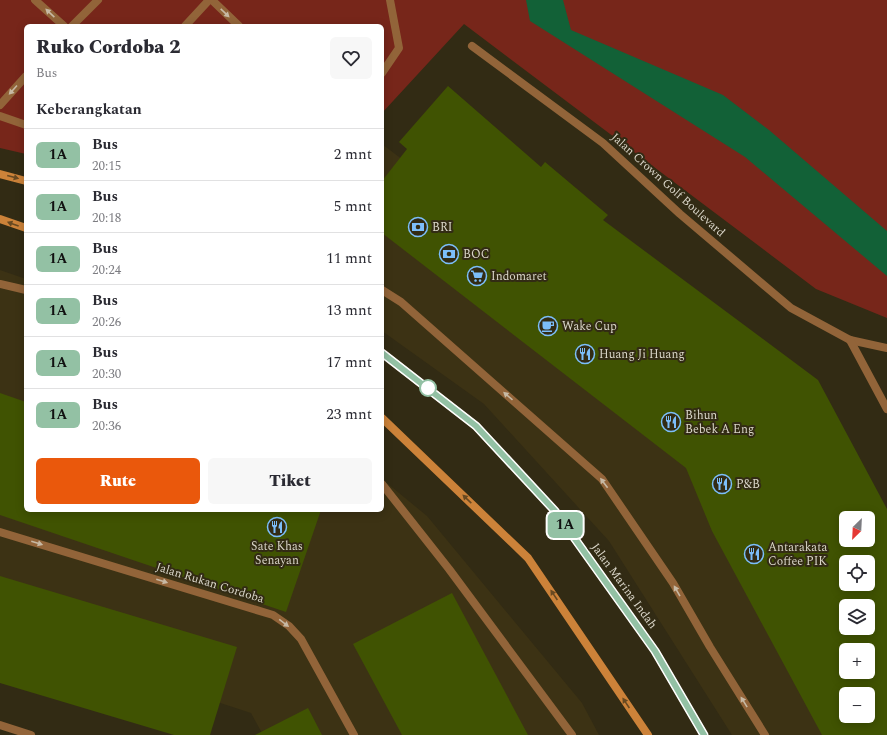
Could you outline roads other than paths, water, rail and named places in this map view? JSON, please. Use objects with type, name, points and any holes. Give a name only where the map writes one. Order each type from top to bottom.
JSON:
[{"type":"main road","points":[[0,174],[24,180]]},
{"type":"main road","points":[[0,219],[24,227]]},
{"type":"main road","name":"Jalan Marina Indah","points":[[384,355],[476,426],[555,511],[655,651],[704,735]]},
{"type":"main road","points":[[384,420],[528,558],[644,733]]},
{"type":"street","points":[[35,0],[62,24]]},
{"type":"street","points":[[74,24],[98,0]]},
{"type":"street","points":[[187,24],[211,0],[237,24]]},
{"type":"street","points":[[384,70],[399,48],[390,0]]},
{"type":"street","name":"Jalan Crown Golf Boulevard","points":[[472,46],[603,142],[680,214],[791,308],[850,340],[887,348]]},
{"type":"street","points":[[0,105],[24,78]]},
{"type":"street","points":[[0,116],[24,125]]},
{"type":"street","points":[[0,284],[24,290]]},
{"type":"street","points":[[384,291],[401,302],[602,479],[673,583],[710,647],[765,735]]},
{"type":"street","points":[[850,340],[887,409]]},
{"type":"street","points":[[384,487],[449,569],[572,735]]},
{"type":"street","name":"Jalan Rukan Cordoba","points":[[0,532],[273,615],[289,626],[301,639],[354,735]]},
{"type":"street","points":[[0,725],[30,735]]},
{"type":"place","name":"BRI","points":[[418,227]]},
{"type":"place","name":"BOC","points":[[449,254]]},
{"type":"place","name":"Indomaret","points":[[477,276]]},
{"type":"place","name":"Wake Cup","points":[[548,326]]},
{"type":"place","name":"Huang Ji Huang","points":[[585,354]]},
{"type":"place","name":"Bihun Bebek A Eng","points":[[671,422]]},
{"type":"place","name":"P&B","points":[[722,484]]},
{"type":"place","name":"Sate Khas Senayan","points":[[277,527]]},
{"type":"place","name":"Antarakata Coffee PIK","points":[[754,554]]}]
